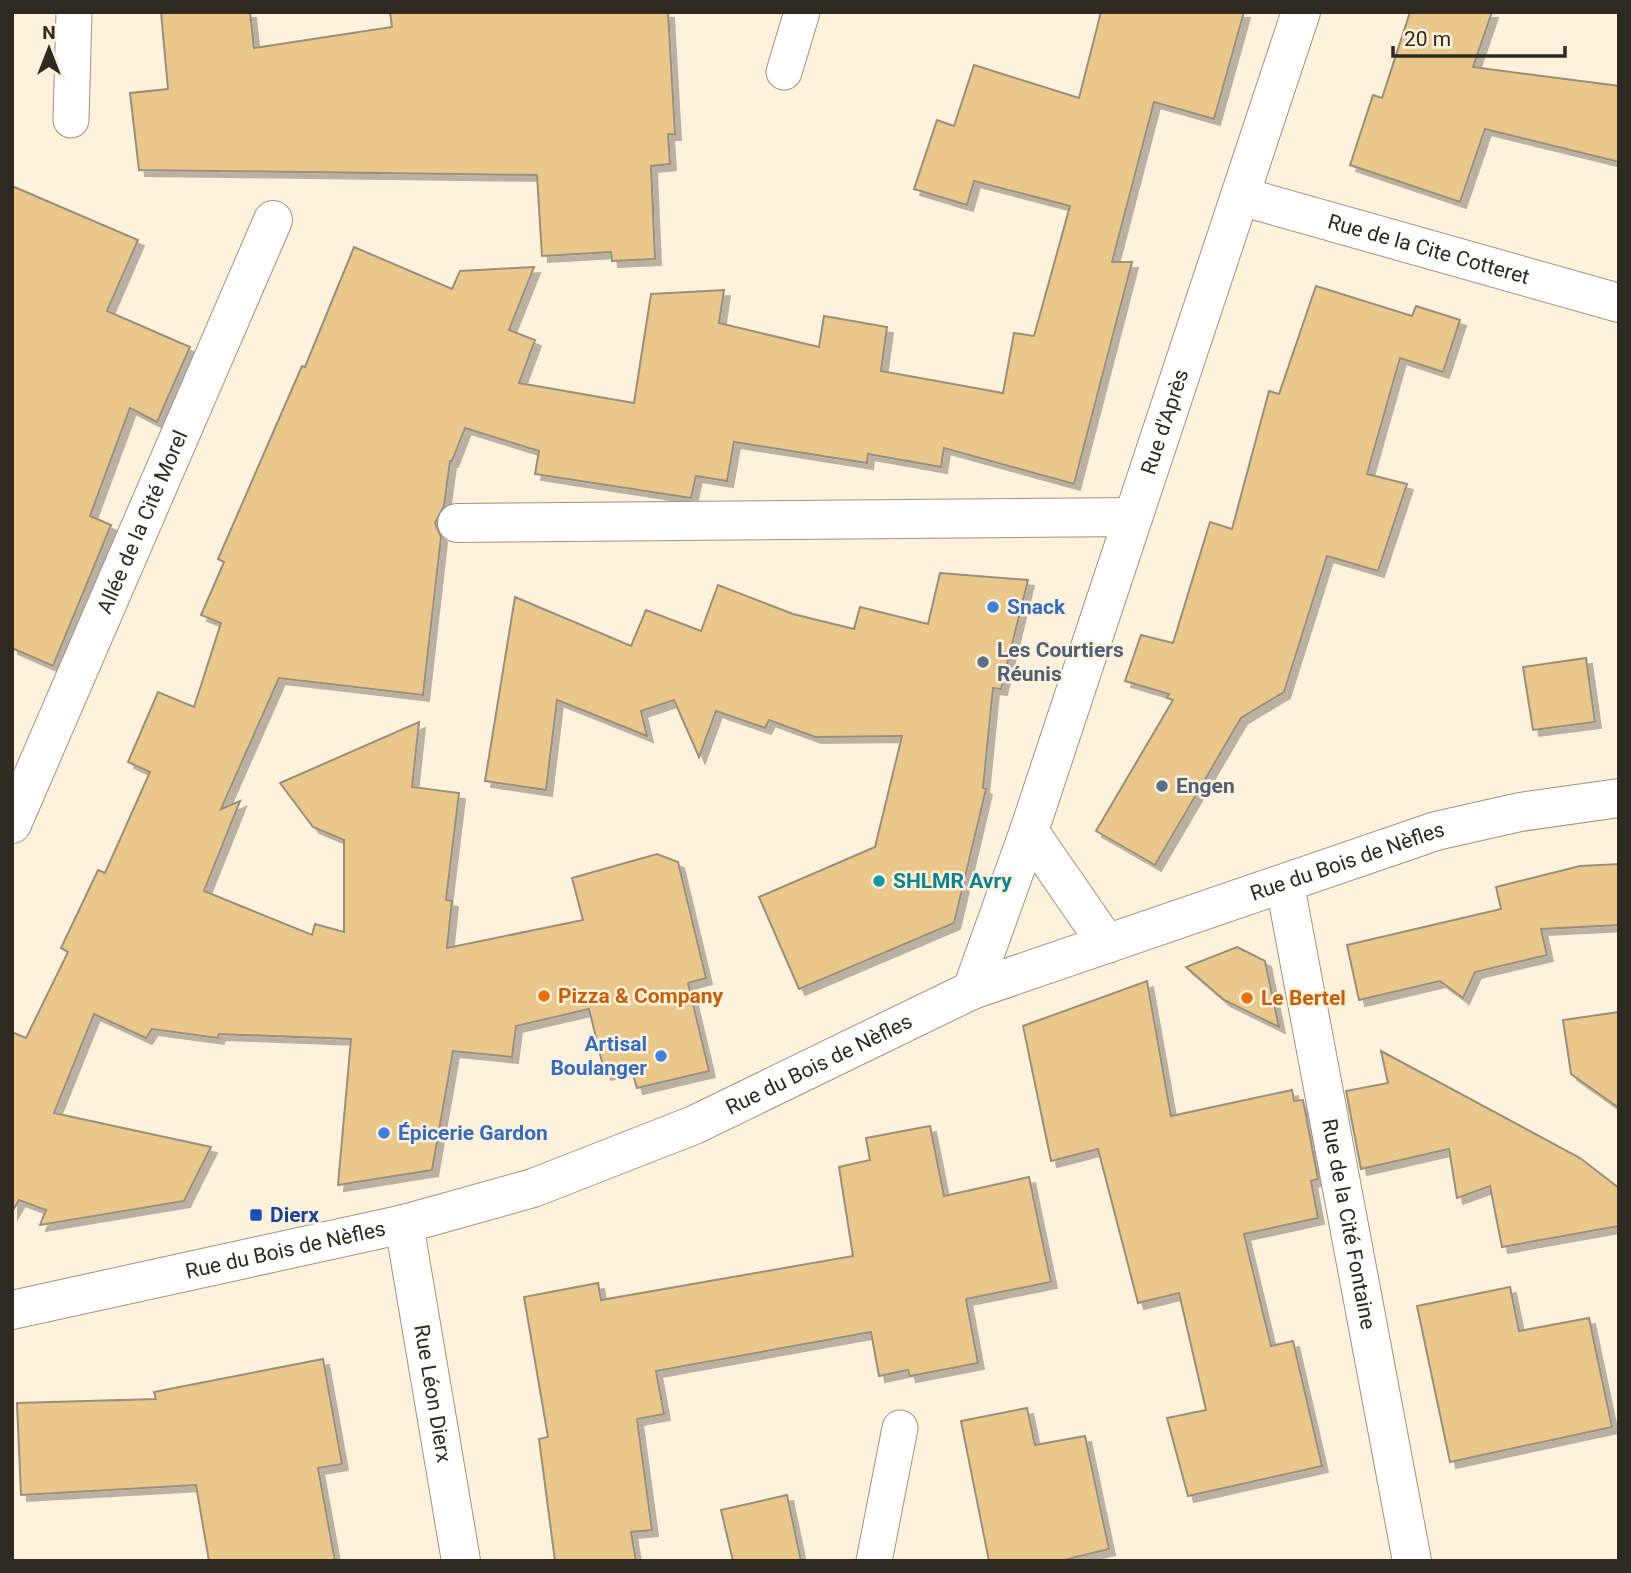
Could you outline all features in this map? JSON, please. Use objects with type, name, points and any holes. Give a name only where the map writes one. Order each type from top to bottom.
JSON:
[{"type":"street","name":"Rue d'Après","points":[[972,990],[1029,831],[1301,12]]},
{"type":"street","name":"Rue de la Cite Cotteret","points":[[1240,196],[1619,303]]},
{"type":"street","name":"Allée de la Cité Morel","points":[[12,824],[273,220]]},
{"type":"street","points":[[457,523],[1133,517]]},
{"type":"street","name":"Rue du Bois de Nèfles","points":[[12,1310],[404,1224],[533,1188],[694,1125],[972,990],[1285,885],[1436,831],[1520,813],[1619,798]]},
{"type":"street","points":[[1029,831],[1107,944]]},
{"type":"street","name":"Rue de la Cité Fontaine","points":[[1285,885],[1412,1561]]},
{"type":"street","name":"Rue Léon Dierx","points":[[404,1224],[461,1561]]},
{"type":"lane","points":[[71,120],[74,12]]},
{"type":"lane","points":[[784,72],[802,12]]},
{"type":"lane","points":[[874,1561],[900,1428]]},
{"type":"building","points":[[161,12],[250,12],[254,48],[392,27],[390,12],[668,12],[675,134],[668,134],[670,164],[651,166],[655,259],[612,261],[611,252],[542,256],[537,175],[139,170],[130,93],[168,89]]},
{"type":"building","points":[[1101,12],[1244,12],[1214,119],[1154,102],[1112,262],[1132,262],[1074,484],[944,448],[941,467],[868,454],[867,463],[734,442],[727,481],[696,476],[691,498],[535,474],[539,451],[465,428],[450,461],[444,506],[435,523],[441,537],[423,695],[279,678],[221,809],[240,801],[204,891],[312,935],[315,924],[344,932],[344,840],[313,827],[280,783],[419,722],[412,787],[459,793],[446,900],[452,901],[447,948],[583,920],[572,878],[657,854],[678,862],[706,978],[688,983],[709,1071],[637,1088],[631,1068],[605,1074],[589,1009],[516,1026],[512,1057],[453,1051],[432,1170],[338,1185],[351,1039],[219,1034],[218,1038],[152,1029],[146,1038],[94,1014],[54,1113],[211,1147],[184,1201],[40,1225],[46,1210],[19,1200],[12,1212],[12,1032],[26,1038],[68,952],[61,948],[98,870],[105,873],[150,772],[128,762],[158,692],[194,707],[221,623],[201,615],[224,562],[218,559],[302,366],[305,367],[354,247],[452,289],[460,271],[534,267],[509,330],[535,340],[519,383],[634,403],[651,294],[724,290],[719,323],[819,347],[824,316],[887,327],[881,371],[1003,393],[1014,333],[1034,336],[1070,206],[974,181],[967,205],[914,189],[937,120],[954,126],[974,65],[1079,98]]},
{"type":"building","points":[[1410,12],[1492,12],[1473,67],[1619,86],[1619,162],[1485,129],[1460,202],[1350,165],[1373,95],[1382,98]]},
{"type":"building","points":[[12,186],[138,240],[107,311],[190,347],[157,422],[130,408],[90,516],[111,525],[53,666],[12,648]]},
{"type":"building","points":[[1316,286],[1412,316],[1416,306],[1460,320],[1443,372],[1400,358],[1367,474],[1407,484],[1378,571],[1327,556],[1284,692],[1241,718],[1155,865],[1096,831],[1173,700],[1167,698],[1169,694],[1125,681],[1141,635],[1173,643],[1210,522],[1232,529],[1269,391],[1279,394]]},
{"type":"building","points":[[940,573],[1028,580],[1001,689],[993,688],[983,788],[986,789],[954,923],[799,989],[759,897],[875,847],[902,736],[815,737],[769,720],[765,728],[716,711],[699,757],[674,700],[641,711],[647,736],[557,700],[546,790],[485,781],[515,597],[631,646],[646,610],[701,631],[718,585],[793,614],[854,629],[860,607],[928,624]]},
{"type":"building","points":[[1586,658],[1595,722],[1533,730],[1523,667]]},
{"type":"building","points":[[1619,864],[1619,925],[1541,929],[1547,955],[1475,972],[1463,998],[1440,981],[1359,1000],[1347,945],[1501,909],[1496,887],[1580,866]]},
{"type":"building","name":"Le Bertel","points":[[1237,947],[1265,961],[1279,1027],[1224,1000],[1186,967]]},
{"type":"building","points":[[1147,981],[1171,1116],[1292,1090],[1294,1101],[1303,1100],[1318,1179],[1311,1181],[1318,1218],[1244,1234],[1271,1346],[1293,1341],[1322,1466],[1188,1496],[1167,1418],[1206,1410],[1179,1293],[1138,1303],[1098,1149],[1051,1161],[1023,1026]]},
{"type":"building","points":[[1619,1012],[1619,1108],[1571,1074],[1563,1020]]},
{"type":"building","points":[[1381,1051],[1580,1158],[1619,1188],[1619,1226],[1502,1247],[1490,1186],[1457,1198],[1449,1149],[1361,1169],[1346,1091],[1388,1083]]},
{"type":"building","points":[[930,1126],[944,1196],[1029,1177],[1051,1282],[966,1299],[978,1363],[910,1376],[908,1370],[879,1376],[871,1332],[656,1371],[664,1414],[637,1419],[652,1530],[631,1532],[636,1561],[555,1561],[539,1439],[548,1437],[524,1297],[598,1283],[601,1300],[853,1256],[839,1167],[870,1160],[866,1138]]},
{"type":"building","points":[[1510,1287],[1519,1331],[1589,1318],[1612,1427],[1450,1462],[1417,1306]]},
{"type":"building","points":[[323,1359],[342,1464],[318,1468],[335,1561],[209,1561],[196,1485],[21,1495],[17,1403],[156,1399],[154,1392]]},
{"type":"building","points":[[1027,1408],[1035,1445],[1085,1436],[1109,1549],[1060,1561],[989,1561],[961,1421]]},
{"type":"building","points":[[787,1495],[801,1561],[733,1561],[721,1510]]},
{"type":"place","name":"Snack","points":[[993,607]]},
{"type":"place","name":"Les Courtiers Réunis","points":[[983,662]]},
{"type":"place","name":"Engen","points":[[1162,786]]},
{"type":"place","name":"SHLMR Avry","points":[[879,881]]},
{"type":"place","name":"Pizza & Company","points":[[544,996]]},
{"type":"place","name":"Le Bertel","points":[[1247,998]]},
{"type":"place","name":"Artisal Boulanger","points":[[661,1056]]},
{"type":"place","name":"Épicerie Gardon","points":[[384,1133]]},
{"type":"place","name":"Dierx","points":[[256,1215]]}]
